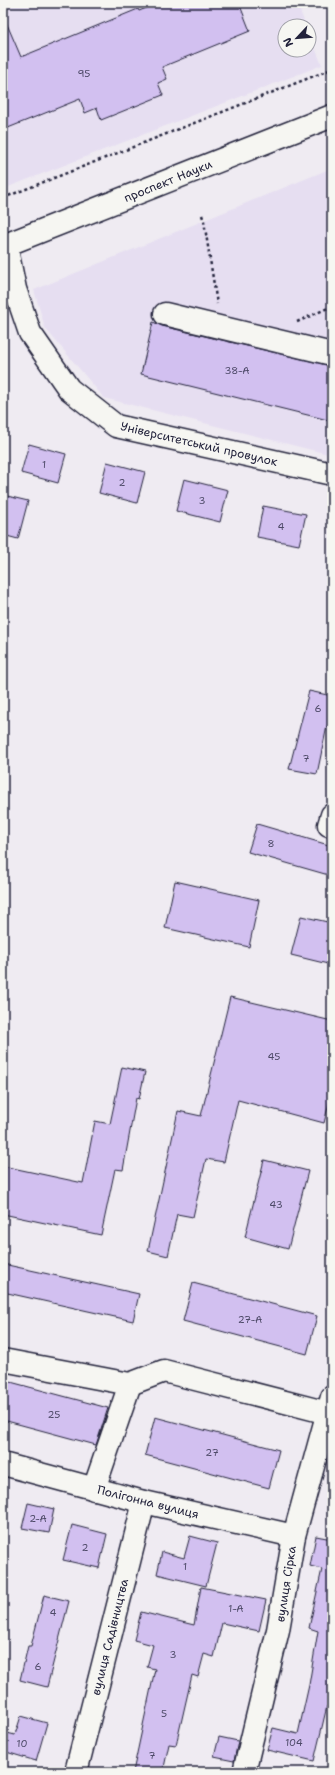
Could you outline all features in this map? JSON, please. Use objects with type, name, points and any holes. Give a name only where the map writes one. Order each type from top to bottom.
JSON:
[{"type":"street","name":"проспект Науки","points":[[5,246],[332,116]]},
{"type":"street","name":"Університетський провулок","points":[[5,246],[15,289],[30,333],[69,389],[116,426],[332,474]]},
{"type":"street","points":[[165,314],[332,354]]},
{"type":"street","points":[[3,1360],[130,1384],[164,1371],[330,1405]]},
{"type":"street","points":[[94,1488],[130,1384]]},
{"type":"street","name":"вулиця Сірка","points":[[244,1772],[278,1630],[294,1536],[330,1405]]},
{"type":"street","name":"Полігонна вулиця","points":[[3,1464],[144,1502],[294,1536]]},
{"type":"street","name":"вулиця Садівництва","points":[[76,1772],[144,1502]]},
{"type":"path","points":[[3,198],[332,69]]},
{"type":"path","points":[[202,215],[220,326]]},
{"type":"shaded area","points":[[3,3],[297,3],[303,18],[277,18],[277,58],[317,58],[317,53],[322,65],[3,189]]},
{"type":"shaded area","points":[[332,168],[332,455],[104,398],[45,328],[34,290]]},
{"type":"building","points":[[159,3],[239,3],[250,31],[162,67],[167,79],[158,83],[163,95],[101,120],[97,108],[85,113],[80,99],[3,130],[3,15],[21,57],[138,9],[139,11]]},
{"type":"building","points":[[153,322],[162,326],[332,366],[332,421],[141,374]]},
{"type":"building","points":[[29,444],[66,454],[58,483],[21,473]]},
{"type":"building","points":[[107,462],[145,472],[137,503],[99,493]]},
{"type":"building","points":[[184,479],[228,490],[220,522],[176,511]]},
{"type":"building","points":[[3,495],[28,501],[18,539],[3,535]]},
{"type":"building","points":[[263,506],[306,514],[299,545],[257,537]]},
{"type":"building","points":[[309,691],[332,696],[332,728],[327,726],[317,774],[289,769]]},
{"type":"building","points":[[257,824],[332,846],[332,876],[248,852]]},
{"type":"building","points":[[175,881],[259,900],[249,947],[165,928]]},
{"type":"building","points":[[301,916],[332,923],[332,965],[291,955]]},
{"type":"building","points":[[230,997],[332,1021],[332,1091],[324,1123],[238,1100],[224,1162],[206,1159],[193,1217],[177,1214],[168,1256],[148,1251],[178,1111],[201,1116]]},
{"type":"building","points":[[122,1067],[145,1072],[139,1099],[136,1098],[123,1170],[115,1169],[101,1235],[3,1214],[3,1166],[83,1183],[95,1121],[110,1124]]},
{"type":"building","points":[[264,1160],[308,1171],[288,1249],[245,1237]]},
{"type":"building","points":[[3,1264],[139,1294],[133,1321],[3,1292]]},
{"type":"building","points":[[193,1283],[317,1316],[307,1354],[183,1321]]},
{"type":"building","points":[[3,1380],[108,1408],[96,1445],[3,1420]]},
{"type":"building","points":[[155,1417],[279,1450],[269,1488],[145,1455]]},
{"type":"building","points":[[28,1503],[54,1509],[49,1533],[22,1528]]},
{"type":"building","points":[[72,1525],[107,1534],[99,1568],[63,1560]]},
{"type":"building","points":[[190,1536],[217,1543],[206,1586],[157,1574],[162,1552],[184,1558]]},
{"type":"building","points":[[316,1536],[332,1539],[332,1663],[328,1688],[332,1689],[332,1706],[327,1706],[314,1761],[267,1750],[273,1728],[298,1734],[309,1685],[318,1631],[309,1628],[322,1569],[310,1566]]},
{"type":"building","points":[[201,1587],[266,1600],[259,1631],[222,1623],[214,1657],[204,1654],[198,1677],[192,1675],[176,1745],[169,1744],[163,1772],[133,1772],[155,1669],[147,1667],[153,1645],[134,1640],[141,1612],[194,1625]]},
{"type":"building","points":[[44,1595],[69,1601],[47,1687],[20,1680],[28,1646],[31,1646]]},
{"type":"building","points":[[21,1716],[47,1723],[36,1761],[3,1751],[3,1732],[15,1735]]},
{"type":"building","points":[[219,1737],[238,1741],[234,1761],[214,1757]]}]
